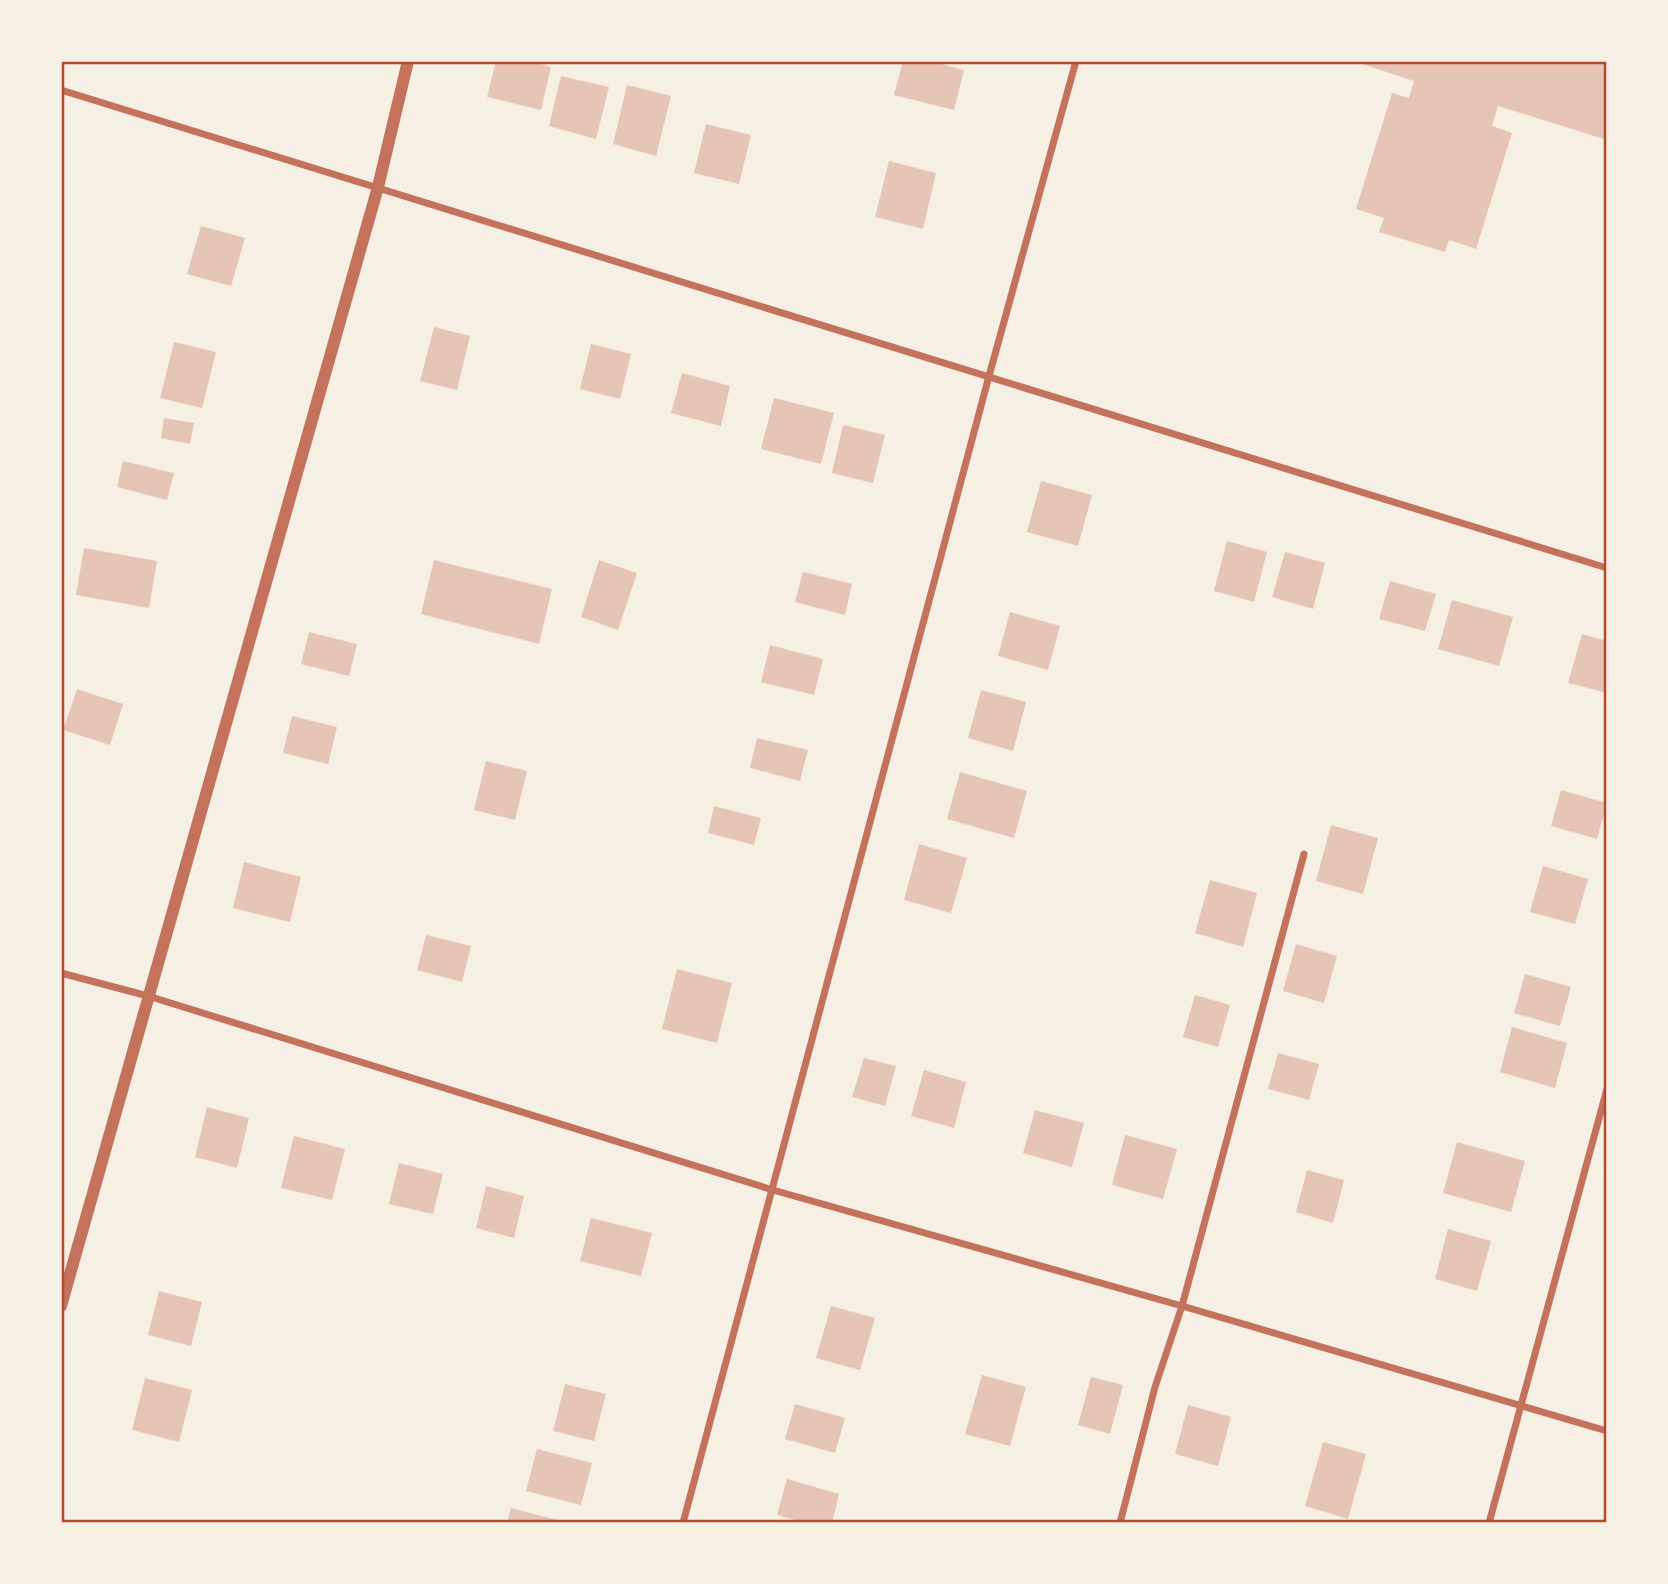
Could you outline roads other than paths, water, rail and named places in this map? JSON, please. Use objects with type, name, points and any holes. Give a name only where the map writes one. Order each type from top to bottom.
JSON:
[{"type":"street","points":[[61,1306],[378,187],[408,61]]},
{"type":"street","points":[[683,1523],[989,376],[1076,61]]},
{"type":"street","points":[[61,90],[1607,568]]},
{"type":"street","points":[[1119,1523],[1155,1387],[1182,1306],[1304,854]]},
{"type":"street","points":[[61,972],[148,996],[773,1190],[1182,1306],[1607,1431]]},
{"type":"street","points":[[1489,1523],[1607,1089]]}]
